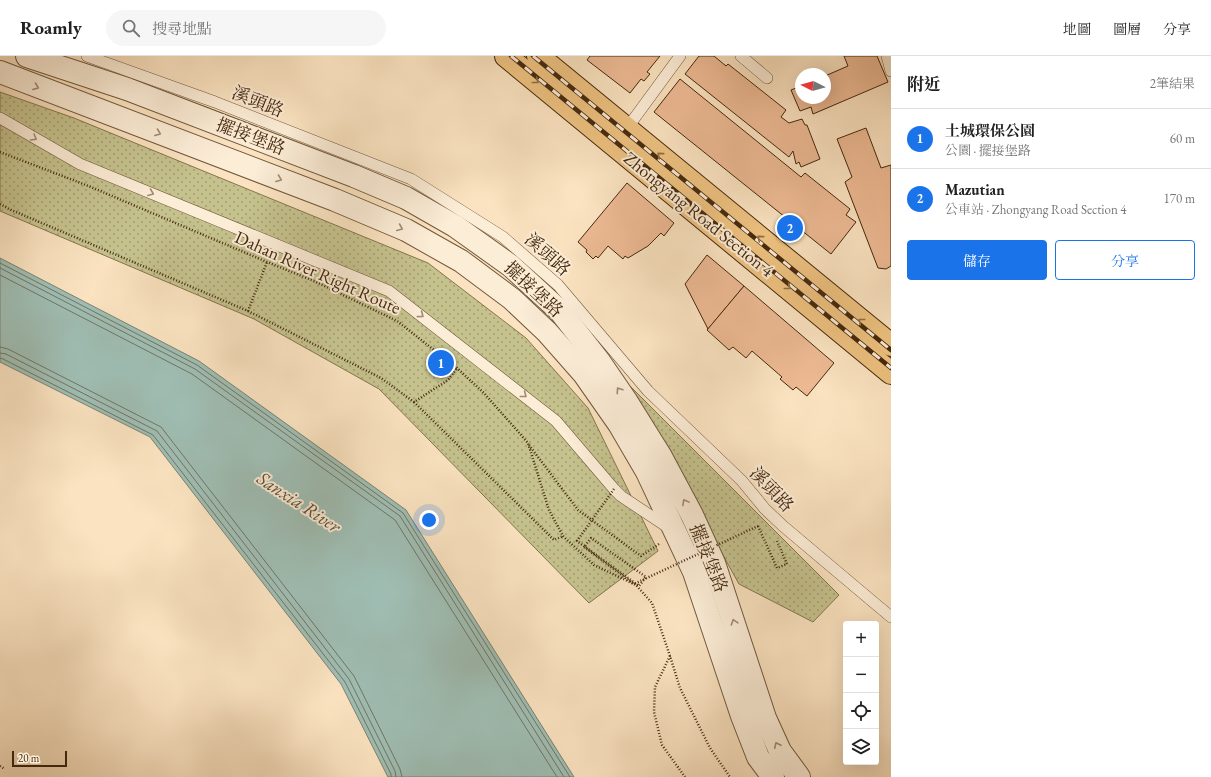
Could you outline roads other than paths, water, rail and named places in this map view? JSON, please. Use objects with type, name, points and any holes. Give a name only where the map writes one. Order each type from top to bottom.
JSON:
[{"type":"main road","name":"Zhongyang Road Section 4","points":[[506,56],[620,136],[891,345]]},
{"type":"main road","name":"Zhongyang Road Section 4","points":[[538,56],[620,136],[891,372]]},
{"type":"street","name":"擺接堡路","points":[[27,56],[127,89],[354,176],[406,198],[455,226],[511,266],[560,311],[599,361],[627,402],[660,455],[692,515],[714,563],[765,718],[780,751],[799,777]]},
{"type":"street","name":"擺接堡路","points":[[0,72],[335,200],[406,230],[461,261],[512,299],[547,332],[584,374],[619,424],[647,472],[694,572],[742,716],[758,757],[773,777]]},
{"type":"lane","name":"溪頭路","points":[[87,56],[215,102],[411,179],[503,237],[558,285],[648,391],[742,481],[765,509],[783,526],[891,616]]},
{"type":"lane","points":[[620,136],[680,56]]},
{"type":"lane","points":[[741,56],[767,78]]},
{"type":"lane","points":[[887,56],[891,71]]},
{"type":"lane","points":[[0,118],[80,164],[389,291],[556,421],[621,496],[676,533]]},
{"type":"water","name":"Sanxia River","points":[[0,258],[199,361],[406,510],[574,777],[388,777],[341,684],[150,437],[0,362]]},
{"type":"railway","points":[[511,56],[891,368]]},
{"type":"railway","points":[[533,56],[891,350]]},
{"type":"place","name":"Mazutian","points":[[790,228]]},
{"type":"place","name":"土城環保公園","points":[[441,363]]}]
